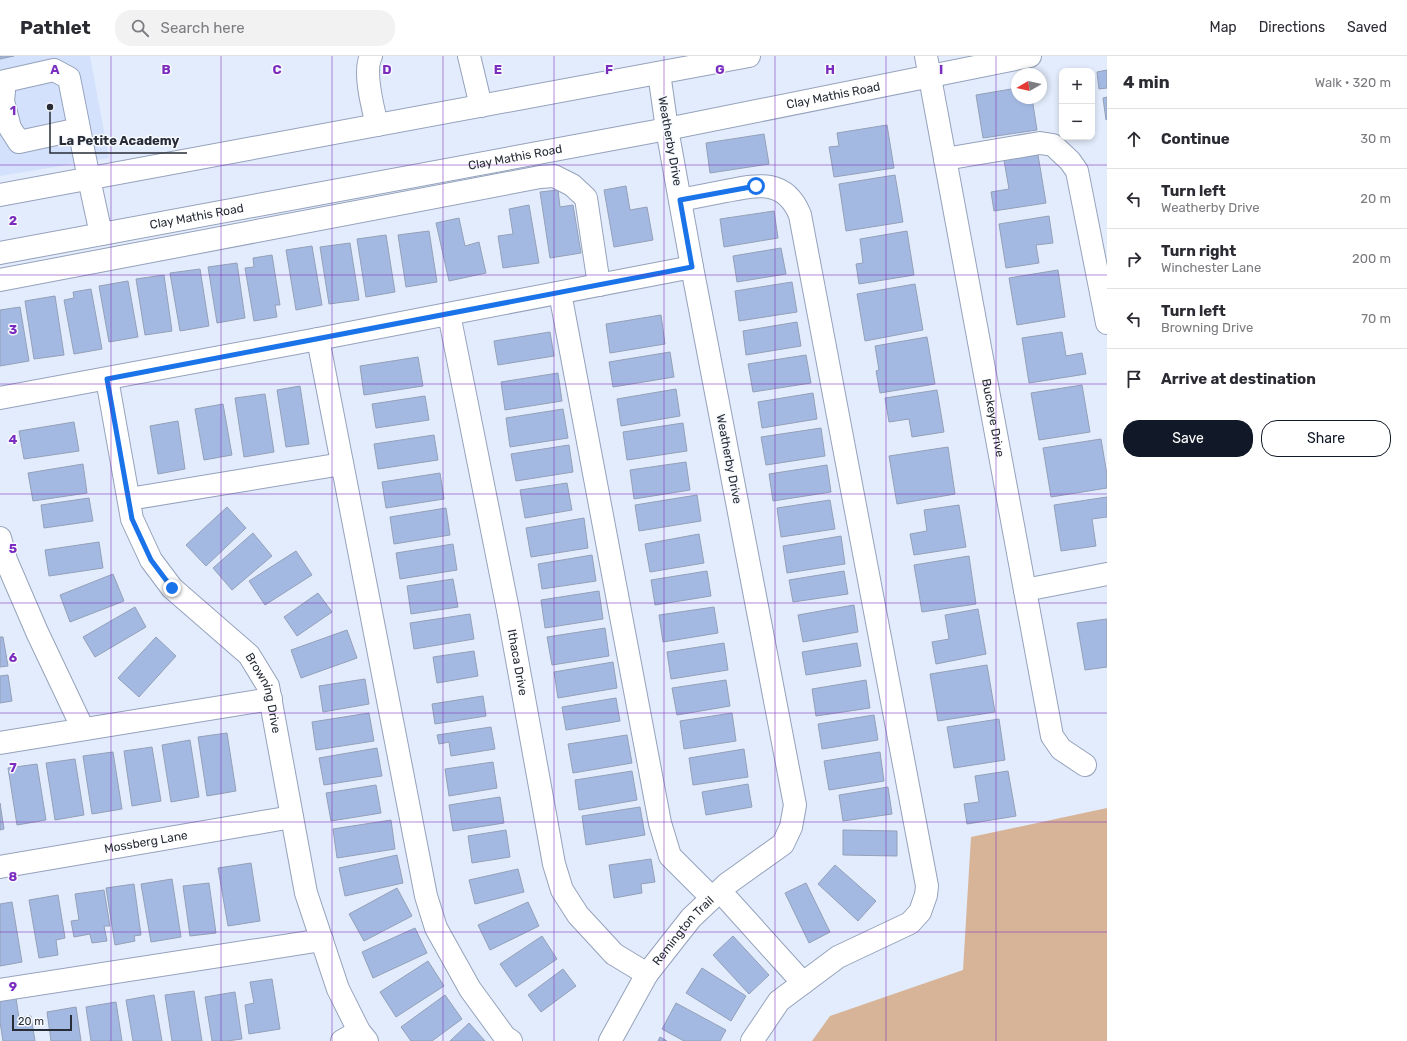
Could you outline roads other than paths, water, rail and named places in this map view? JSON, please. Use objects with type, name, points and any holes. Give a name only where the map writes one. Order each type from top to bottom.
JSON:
[{"type":"street","points":[[469,56],[481,106]]},
{"type":"street","points":[[0,195],[749,56]]},
{"type":"street","name":"Clay Mathis Road","points":[[0,253],[667,129],[840,93],[928,66],[1030,56]]},
{"type":"street","points":[[369,58],[368,83],[376,125]]},
{"type":"street","name":"Buckeye Drive","points":[[928,66],[1052,736],[1061,749],[1085,765]]},
{"type":"street","name":"Weatherby Drive","points":[[658,73],[692,267],[795,805],[791,827],[783,844]]},
{"type":"street","points":[[79,129],[101,234]]},
{"type":"street","points":[[945,160],[1040,143],[1053,145],[1070,160],[1077,171],[1107,323]]},
{"type":"street","points":[[0,280],[540,177],[554,176],[572,185],[586,198],[599,285]]},
{"type":"street","points":[[680,200],[756,186],[771,187],[781,191],[790,198],[796,205],[800,214],[926,879],[926,895],[923,906],[920,912],[910,923],[838,956],[779,1001],[752,1041]]},
{"type":"street","points":[[0,398],[107,379],[692,267]]},
{"type":"street","points":[[560,293],[660,822],[670,856],[716,894],[803,983]]},
{"type":"street","name":"Ithaca Drive","points":[[449,314],[508,610],[554,864],[562,890],[578,915],[614,954],[648,974]]},
{"type":"street","points":[[318,339],[426,896],[436,928],[470,989],[505,1037],[511,1041]]},
{"type":"street","name":"Browning Drive","points":[[107,379],[132,519],[151,560],[172,588],[249,655],[268,686],[306,893],[356,1038]]},
{"type":"street","points":[[129,499],[342,464]]},
{"type":"street","points":[[0,538],[6,560],[31,618],[83,729]]},
{"type":"street","points":[[1025,590],[1107,574]]},
{"type":"street","points":[[0,743],[271,699]]},
{"type":"street","name":"Mossberg Lane","points":[[0,867],[292,817]]},
{"type":"street","name":"Remington Trail","points":[[610,1041],[648,974],[691,918],[727,884],[783,844]]},
{"type":"street","points":[[0,990],[322,940]]},
{"type":"place","name":"La Petite Academy","points":[[50,107]]}]
